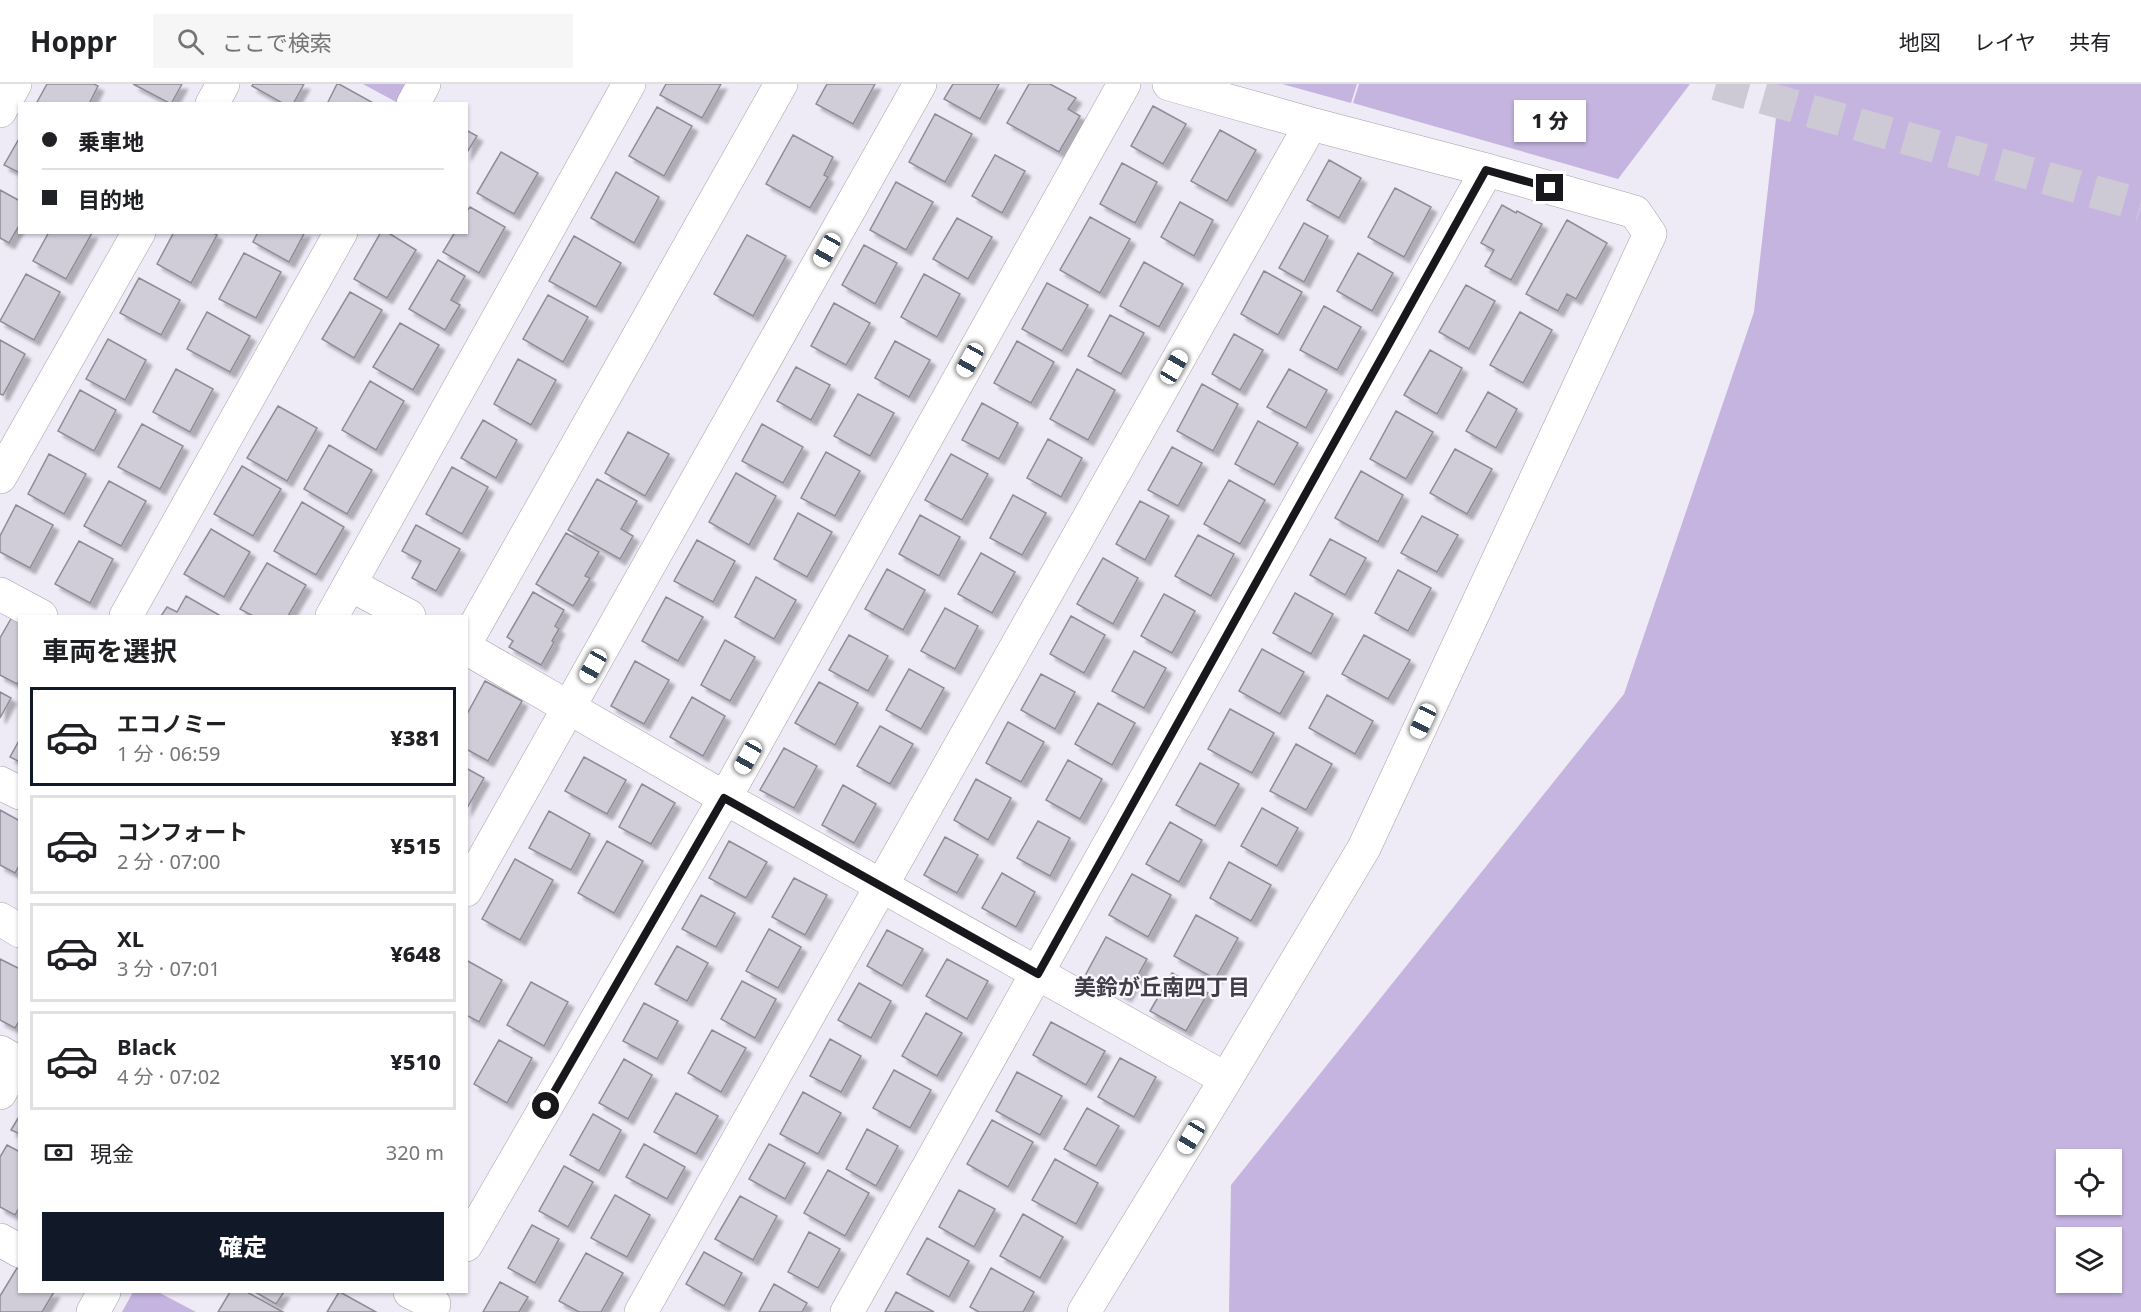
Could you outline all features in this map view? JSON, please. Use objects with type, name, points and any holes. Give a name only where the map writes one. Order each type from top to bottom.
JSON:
[{"type":"street","points":[[0,111],[15,84]]},
{"type":"street","points":[[213,102],[223,84]]},
{"type":"street","points":[[414,102],[424,84]]},
{"type":"street","points":[[333,615],[629,84]]},
{"type":"street","points":[[468,638],[781,84]]},
{"type":"street","points":[[468,886],[920,84]]},
{"type":"street","points":[[468,1237],[477,1202],[724,798],[1124,84]]},
{"type":"street","points":[[1084,1312],[1364,848],[1650,234],[1635,213],[1169,84]]},
{"type":"street","points":[[641,1312],[1311,124]]},
{"type":"street","points":[[847,1312],[1486,170]]},
{"type":"street","points":[[0,477],[138,234]]},
{"type":"street","points":[[127,615],[340,234]]},
{"type":"street","points":[[351,585],[407,615]]},
{"type":"street","points":[[0,594],[39,615]]},
{"type":"street","points":[[468,649],[724,798],[1226,1079]]},
{"type":"street","points":[[0,783],[18,793]]},
{"type":"street","points":[[0,919],[18,930]]},
{"type":"street","points":[[0,1052],[17,1062],[0,1093]]},
{"type":"street","points":[[0,1240],[18,1250]]},
{"type":"shaded area","points":[[363,84],[409,84],[399,102]]},
{"type":"shaded area","points":[[1282,84],[1357,84],[1351,103]]},
{"type":"shaded area","points":[[1359,84],[1690,84],[1618,179],[1353,103]]},
{"type":"shaded area","points":[[1772,84],[2141,84],[2141,1312],[1229,1312],[1231,1185],[1624,694],[1754,312],[1777,109]]},
{"type":"shaded area","points":[[132,1293],[160,1293],[196,1312],[122,1312]]},
{"type":"building","points":[[47,84],[94,84],[98,86],[90,102],[37,102]]},
{"type":"building","points":[[133,84],[182,84],[172,102],[167,102]]},
{"type":"building","points":[[253,84],[304,84],[294,102],[280,102],[252,86]]},
{"type":"building","points":[[339,84],[371,102],[328,102]]},
{"type":"building","points":[[666,84],[721,84],[702,118],[660,95]]},
{"type":"building","points":[[827,84],[875,84],[853,124],[816,104]]},
{"type":"building","points":[[953,84],[999,84],[980,119],[944,99]]},
{"type":"building","points":[[1029,84],[1050,84],[1076,98],[1068,109],[1080,116],[1059,152],[1007,123]]},
{"type":"building","points":[[1153,106],[1186,124],[1163,164],[1131,146]]},
{"type":"building","points":[[657,107],[692,126],[664,176],[629,156]]},
{"type":"building","points":[[935,114],[972,134],[945,182],[909,162]]},
{"type":"building","points":[[1220,130],[1256,150],[1227,201],[1191,181]]},
{"type":"building","points":[[468,131],[477,136],[468,151]]},
{"type":"building","points":[[793,135],[833,157],[824,175],[828,177],[810,208],[766,184]]},
{"type":"building","points":[[18,140],[18,172],[4,165]]},
{"type":"building","points":[[501,152],[538,173],[514,214],[477,193]]},
{"type":"building","points":[[995,155],[1025,171],[1002,213],[972,196]]},
{"type":"building","points":[[1329,160],[1361,178],[1339,218],[1307,200]]},
{"type":"building","points":[[1122,163],[1157,182],[1135,223],[1100,204]]},
{"type":"building","points":[[616,172],[659,197],[634,243],[591,218]]},
{"type":"building","points":[[896,182],[933,202],[906,250],[870,230]]},
{"type":"building","points":[[1395,188],[1431,207],[1404,257],[1368,237]]},
{"type":"building","points":[[0,190],[18,200],[18,227],[9,243],[0,238]]},
{"type":"building","points":[[1180,202],[1213,220],[1194,256],[1161,237]]},
{"type":"building","points":[[1502,205],[1542,224],[1511,280],[1485,266],[1494,250],[1481,243]]},
{"type":"building","points":[[470,207],[505,227],[479,273],[443,252],[454,234],[468,234],[468,210]]},
{"type":"building","points":[[1090,217],[1130,239],[1100,293],[1060,270]]},
{"type":"building","points":[[957,218],[992,237],[968,279],[933,259]]},
{"type":"building","points":[[1567,220],[1607,243],[1576,299],[1567,294],[1558,311],[1526,294]]},
{"type":"building","points":[[1304,223],[1328,236],[1304,282],[1279,268]]},
{"type":"building","points":[[48,234],[91,234],[66,279],[33,261]]},
{"type":"building","points":[[173,234],[217,235],[191,283],[157,264]]},
{"type":"building","points":[[257,234],[304,234],[289,262],[253,242]]},
{"type":"building","points":[[380,234],[390,234],[416,250],[387,298],[354,279]]},
{"type":"building","points":[[747,235],[786,256],[753,316],[714,294]]},
{"type":"building","points":[[574,236],[621,263],[596,307],[549,281]]},
{"type":"building","points":[[864,245],[897,263],[875,304],[842,285]]},
{"type":"building","points":[[244,253],[281,272],[256,318],[219,299]]},
{"type":"building","points":[[1358,253],[1393,273],[1372,311],[1337,291]]},
{"type":"building","points":[[438,260],[465,276],[451,300],[460,305],[445,330],[409,309]]},
{"type":"building","points":[[1144,262],[1183,284],[1159,327],[1120,306]]},
{"type":"building","points":[[1264,271],[1302,292],[1278,335],[1241,314]]},
{"type":"building","points":[[26,274],[60,292],[34,340],[0,321]]},
{"type":"building","points":[[924,274],[960,294],[937,337],[901,317]]},
{"type":"building","points":[[139,278],[180,300],[161,335],[120,313]]},
{"type":"building","points":[[1047,283],[1088,305],[1062,351],[1022,329]]},
{"type":"building","points":[[1466,285],[1495,301],[1469,349],[1439,332]]},
{"type":"building","points":[[350,292],[382,310],[354,358],[322,339]]},
{"type":"building","points":[[548,295],[588,317],[563,362],[523,339]]},
{"type":"building","points":[[834,303],[870,323],[846,365],[811,346]]},
{"type":"building","points":[[1324,306],[1361,327],[1337,370],[1300,350]]},
{"type":"building","points":[[207,312],[250,336],[230,372],[187,349]]},
{"type":"building","points":[[1520,312],[1552,330],[1523,383],[1490,365]]},
{"type":"building","points":[[1110,315],[1144,333],[1121,374],[1088,356]]},
{"type":"building","points":[[400,323],[439,345],[413,390],[373,367]]},
{"type":"building","points":[[1234,334],[1263,350],[1240,390],[1212,374]]},
{"type":"building","points":[[108,339],[146,360],[125,400],[86,379]]},
{"type":"building","points":[[0,340],[25,354],[3,395],[0,394]]},
{"type":"building","points":[[895,341],[930,360],[909,397],[875,378]]},
{"type":"building","points":[[1017,341],[1054,362],[1031,403],[994,383]]},
{"type":"building","points":[[1430,350],[1462,368],[1437,414],[1404,395]]},
{"type":"building","points":[[518,359],[556,380],[531,425],[494,404]]},
{"type":"building","points":[[796,367],[830,385],[811,420],[777,401]]},
{"type":"building","points":[[176,369],[213,389],[190,432],[153,412]]},
{"type":"building","points":[[1077,369],[1115,390],[1088,440],[1050,419]]},
{"type":"building","points":[[1289,369],[1327,390],[1306,428],[1267,407]]},
{"type":"building","points":[[370,381],[404,401],[376,450],[342,430]]},
{"type":"building","points":[[1202,384],[1238,404],[1213,451],[1177,431]]},
{"type":"building","points":[[80,390],[116,410],[94,451],[58,431]]},
{"type":"building","points":[[1488,392],[1517,409],[1496,448],[1466,431]]},
{"type":"building","points":[[858,394],[894,413],[870,456],[834,436]]},
{"type":"building","points":[[982,403],[1018,423],[999,459],[962,440]]},
{"type":"building","points":[[278,406],[317,428],[287,481],[247,458]]},
{"type":"building","points":[[1396,411],[1433,432],[1406,479],[1370,459]]},
{"type":"building","points":[[483,420],[517,440],[496,478],[461,458]]},
{"type":"building","points":[[1258,421],[1298,443],[1274,485],[1235,464]]},
{"type":"building","points":[[142,424],[183,446],[160,489],[118,467]]},
{"type":"building","points":[[762,424],[803,447],[783,483],[742,461]]},
{"type":"building","points":[[628,432],[669,454],[645,496],[605,473]]},
{"type":"building","points":[[1048,439],[1082,458],[1061,497],[1027,478]]},
{"type":"building","points":[[329,445],[372,470],[347,514],[304,489]]},
{"type":"building","points":[[1172,447],[1202,463],[1178,506],[1148,490]]},
{"type":"building","points":[[1455,449],[1492,469],[1467,514],[1430,493]]},
{"type":"building","points":[[826,452],[860,471],[835,516],[801,498]]},
{"type":"building","points":[[49,454],[86,474],[64,514],[28,494]]},
{"type":"building","points":[[951,454],[988,474],[962,520],[925,500]]},
{"type":"building","points":[[242,466],[281,489],[253,536],[214,514]]},
{"type":"building","points":[[452,467],[488,487],[462,534],[426,514]]},
{"type":"building","points":[[1361,471],[1403,495],[1378,542],[1335,518]]},
{"type":"building","points":[[736,473],[776,496],[749,545],[709,522]]},
{"type":"building","points":[[597,479],[637,501],[621,529],[633,536],[620,559],[568,530]]},
{"type":"building","points":[[1229,480],[1265,500],[1240,544],[1204,524]]},
{"type":"building","points":[[109,481],[146,501],[121,546],[84,526]]},
{"type":"building","points":[[1013,495],[1046,513],[1022,555],[990,538]]},
{"type":"building","points":[[1140,501],[1169,516],[1145,560],[1116,544]]},
{"type":"building","points":[[302,502],[344,527],[316,575],[274,551]]},
{"type":"building","points":[[16,505],[53,525],[30,568],[0,552],[0,536]]},
{"type":"building","points":[[798,513],[832,532],[807,577],[774,559]]},
{"type":"building","points":[[920,515],[960,537],[939,576],[899,554]]},
{"type":"building","points":[[1422,516],[1458,535],[1437,572],[1401,553]]},
{"type":"building","points":[[416,525],[460,549],[436,591],[412,578],[421,561],[402,551]]},
{"type":"building","points":[[211,529],[250,552],[224,597],[184,574]]},
{"type":"building","points":[[566,533],[599,552],[585,576],[590,578],[573,606],[536,584]]},
{"type":"building","points":[[1198,535],[1234,554],[1211,596],[1175,576]]},
{"type":"building","points":[[1330,539],[1366,558],[1345,595],[1310,575]]},
{"type":"building","points":[[697,540],[735,561],[713,602],[674,581]]},
{"type":"building","points":[[79,541],[113,559],[90,603],[55,584]]},
{"type":"building","points":[[981,553],[1015,572],[992,613],[958,594]]},
{"type":"building","points":[[1103,558],[1138,578],[1113,624],[1077,604]]},
{"type":"building","points":[[267,563],[306,585],[289,615],[251,615],[240,609]]},
{"type":"building","points":[[887,569],[925,590],[903,630],[865,609]]},
{"type":"building","points":[[1398,570],[1431,588],[1408,631],[1375,613]]},
{"type":"building","points":[[756,577],[796,600],[774,639],[735,617]]},
{"type":"building","points":[[533,592],[564,610],[555,626],[559,629],[552,641],[554,642],[541,665],[509,647],[513,641],[507,637]]},
{"type":"building","points":[[1295,593],[1333,614],[1311,654],[1273,633]]},
{"type":"building","points":[[1164,594],[1195,611],[1172,653],[1141,636]]},
{"type":"building","points":[[186,596],[219,615],[162,615],[167,607],[177,612]]},
{"type":"building","points":[[666,597],[703,617],[678,661],[642,641]]},
{"type":"building","points":[[945,608],[978,626],[955,669],[921,651]]},
{"type":"building","points":[[1071,616],[1105,635],[1084,673],[1050,654]]},
{"type":"building","points":[[12,617],[18,621],[17,684],[0,675],[0,638]]},
{"type":"building","points":[[849,635],[888,656],[868,691],[829,670]]},
{"type":"building","points":[[1364,635],[1410,660],[1388,699],[1342,674]]},
{"type":"building","points":[[725,640],[755,657],[730,701],[701,685]]},
{"type":"building","points":[[1262,649],[1304,672],[1280,714],[1239,691]]},
{"type":"building","points":[[1134,651],[1166,668],[1144,708],[1112,691]]},
{"type":"building","points":[[635,661],[669,680],[644,724],[611,706]]},
{"type":"building","points":[[909,669],[944,688],[921,729],[886,710]]},
{"type":"building","points":[[1041,674],[1075,692],[1055,729],[1021,710]]},
{"type":"building","points":[[485,681],[522,701],[488,761],[468,750],[468,712]]},
{"type":"building","points":[[819,682],[858,703],[835,745],[795,723]]},
{"type":"building","points":[[0,692],[11,698],[0,718]]},
{"type":"building","points":[[1327,695],[1373,721],[1355,754],[1309,728]]},
{"type":"building","points":[[692,697],[725,716],[703,756],[670,737]]},
{"type":"building","points":[[1098,703],[1135,723],[1112,765],[1075,744]]},
{"type":"building","points":[[1230,709],[1274,733],[1252,773],[1208,749]]},
{"type":"building","points":[[1008,722],[1044,742],[1021,782],[986,763]]},
{"type":"building","points":[[880,726],[913,744],[890,784],[857,766]]},
{"type":"building","points":[[18,743],[18,761],[10,757]]},
{"type":"building","points":[[1296,744],[1332,764],[1306,810],[1270,791]]},
{"type":"building","points":[[784,748],[817,766],[794,808],[760,790]]},
{"type":"building","points":[[584,757],[626,780],[607,814],[565,791]]},
{"type":"building","points":[[1068,760],[1102,779],[1080,819],[1046,800]]},
{"type":"building","points":[[1200,763],[1239,784],[1215,826],[1176,805]]},
{"type":"building","points":[[468,769],[484,778],[468,806]]},
{"type":"building","points":[[976,779],[1011,798],[988,840],[954,820]]},
{"type":"building","points":[[642,784],[675,803],[651,844],[619,827]]},
{"type":"building","points":[[843,785],[876,804],[854,843],[822,825]]},
{"type":"building","points":[[1262,808],[1298,828],[1277,866],[1241,846]]},
{"type":"building","points":[[0,810],[18,820],[18,868],[15,873],[0,865]]},
{"type":"building","points":[[549,811],[590,834],[571,870],[529,848]]},
{"type":"building","points":[[1038,821],[1070,838],[1050,876],[1017,858]]},
{"type":"building","points":[[1170,822],[1202,840],[1179,882],[1146,864]]},
{"type":"building","points":[[945,837],[978,855],[957,893],[924,875]]},
{"type":"building","points":[[607,841],[643,861],[614,913],[578,893]]},
{"type":"building","points":[[729,841],[767,862],[746,898],[709,878]]},
{"type":"building","points":[[515,859],[553,880],[520,940],[482,919]]},
{"type":"building","points":[[1229,862],[1271,885],[1251,921],[1210,898]]},
{"type":"building","points":[[1002,873],[1035,892],[1016,927],[982,908]]},
{"type":"building","points":[[1132,874],[1171,895],[1148,937],[1109,915]]},
{"type":"building","points":[[794,878],[827,895],[805,935],[772,917]]},
{"type":"building","points":[[701,895],[735,913],[716,947],[682,929]]},
{"type":"building","points":[[1196,915],[1238,938],[1215,979],[1174,956]]},
{"type":"building","points":[[769,929],[801,947],[778,988],[746,971]]},
{"type":"building","points":[[887,930],[923,949],[902,986],[867,966]]},
{"type":"building","points":[[1106,937],[1147,959],[1126,996],[1086,974]]},
{"type":"building","points":[[677,946],[708,963],[687,1001],[655,984]]},
{"type":"building","points":[[0,959],[18,968],[18,1023],[15,1028],[0,1020]]},
{"type":"building","points":[[947,959],[988,981],[967,1019],[926,996]]},
{"type":"building","points":[[468,961],[502,980],[479,1022],[468,1016]]},
{"type":"building","points":[[1172,973],[1208,993],[1186,1031],[1150,1011]]},
{"type":"building","points":[[742,981],[776,999],[755,1038],[721,1019]]},
{"type":"building","points":[[531,982],[568,1002],[544,1046],[507,1025]]},
{"type":"building","points":[[859,983],[891,1001],[871,1038],[838,1020]]},
{"type":"building","points":[[644,1003],[678,1021],[657,1059],[623,1041]]},
{"type":"building","points":[[926,1013],[962,1033],[937,1076],[902,1056]]},
{"type":"building","points":[[1051,1022],[1105,1051],[1086,1085],[1033,1055]]},
{"type":"building","points":[[712,1030],[746,1048],[721,1092],[688,1073]]},
{"type":"building","points":[[830,1039],[861,1056],[841,1092],[810,1076]]},
{"type":"building","points":[[499,1040],[532,1058],[507,1103],[474,1084]]},
{"type":"building","points":[[1120,1058],[1156,1077],[1134,1117],[1098,1097]]},
{"type":"building","points":[[624,1059],[652,1075],[628,1119],[599,1103]]},
{"type":"building","points":[[894,1070],[931,1090],[910,1128],[873,1108]]},
{"type":"building","points":[[1017,1072],[1062,1096],[1040,1135],[996,1111]]},
{"type":"building","points":[[803,1092],[841,1113],[818,1154],[780,1134]]},
{"type":"building","points":[[676,1093],[718,1116],[696,1154],[654,1132]]},
{"type":"building","points":[[1087,1108],[1119,1126],[1096,1166],[1064,1149]]},
{"type":"building","points":[[593,1114],[621,1130],[599,1171],[570,1155]]},
{"type":"building","points":[[18,1118],[18,1133],[11,1130]]},
{"type":"building","points":[[992,1120],[1033,1142],[1008,1187],[967,1164]]},
{"type":"building","points":[[867,1129],[898,1146],[876,1186],[846,1169]]},
{"type":"building","points":[[644,1144],[685,1167],[667,1199],[626,1177]]},
{"type":"building","points":[[769,1144],[805,1163],[785,1199],[749,1179]]},
{"type":"building","points":[[7,1145],[18,1151],[18,1210],[15,1215],[0,1207],[0,1157]]},
{"type":"building","points":[[1055,1159],[1098,1183],[1076,1224],[1032,1200]]},
{"type":"building","points":[[564,1166],[593,1182],[568,1227],[539,1211]]},
{"type":"building","points":[[828,1170],[869,1193],[845,1236],[804,1213]]},
{"type":"building","points":[[959,1190],[995,1209],[974,1247],[939,1227]]},
{"type":"building","points":[[615,1195],[650,1215],[627,1257],[591,1238]]},
{"type":"building","points":[[740,1196],[777,1216],[753,1260],[715,1239]]},
{"type":"building","points":[[1023,1214],[1063,1237],[1040,1278],[1000,1256]]},
{"type":"building","points":[[532,1225],[559,1239],[535,1283],[508,1268]]},
{"type":"building","points":[[809,1232],[840,1249],[818,1288],[788,1272]]},
{"type":"building","points":[[927,1238],[969,1261],[949,1297],[907,1274]]},
{"type":"building","points":[[704,1252],[742,1273],[724,1306],[686,1284]]},
{"type":"building","points":[[586,1253],[623,1273],[601,1312],[579,1312],[559,1301]]},
{"type":"building","points":[[17,1268],[18,1293],[53,1293],[42,1312],[0,1312],[0,1296]]},
{"type":"building","points":[[991,1268],[1034,1292],[1023,1312],[979,1312],[970,1307]]},
{"type":"building","points":[[500,1282],[528,1297],[519,1312],[483,1312]]},
{"type":"building","points":[[774,1284],[807,1303],[802,1312],[759,1312]]},
{"type":"building","points":[[896,1292],[934,1312],[885,1312]]},
{"type":"building","points":[[229,1293],[249,1293],[283,1312],[218,1312]]},
{"type":"building","points":[[257,1293],[283,1293],[276,1304]]},
{"type":"building","points":[[338,1293],[342,1293],[376,1312],[327,1312]]},
{"type":"tunnel","points":[[1716,84],[2141,205]]},
{"type":"district","name":"美鈴が丘南四丁目","points":[[1162,987]]},
{"type":"route","points":[[546,1106],[724,798],[1038,974],[1486,170],[1550,188]]}]
